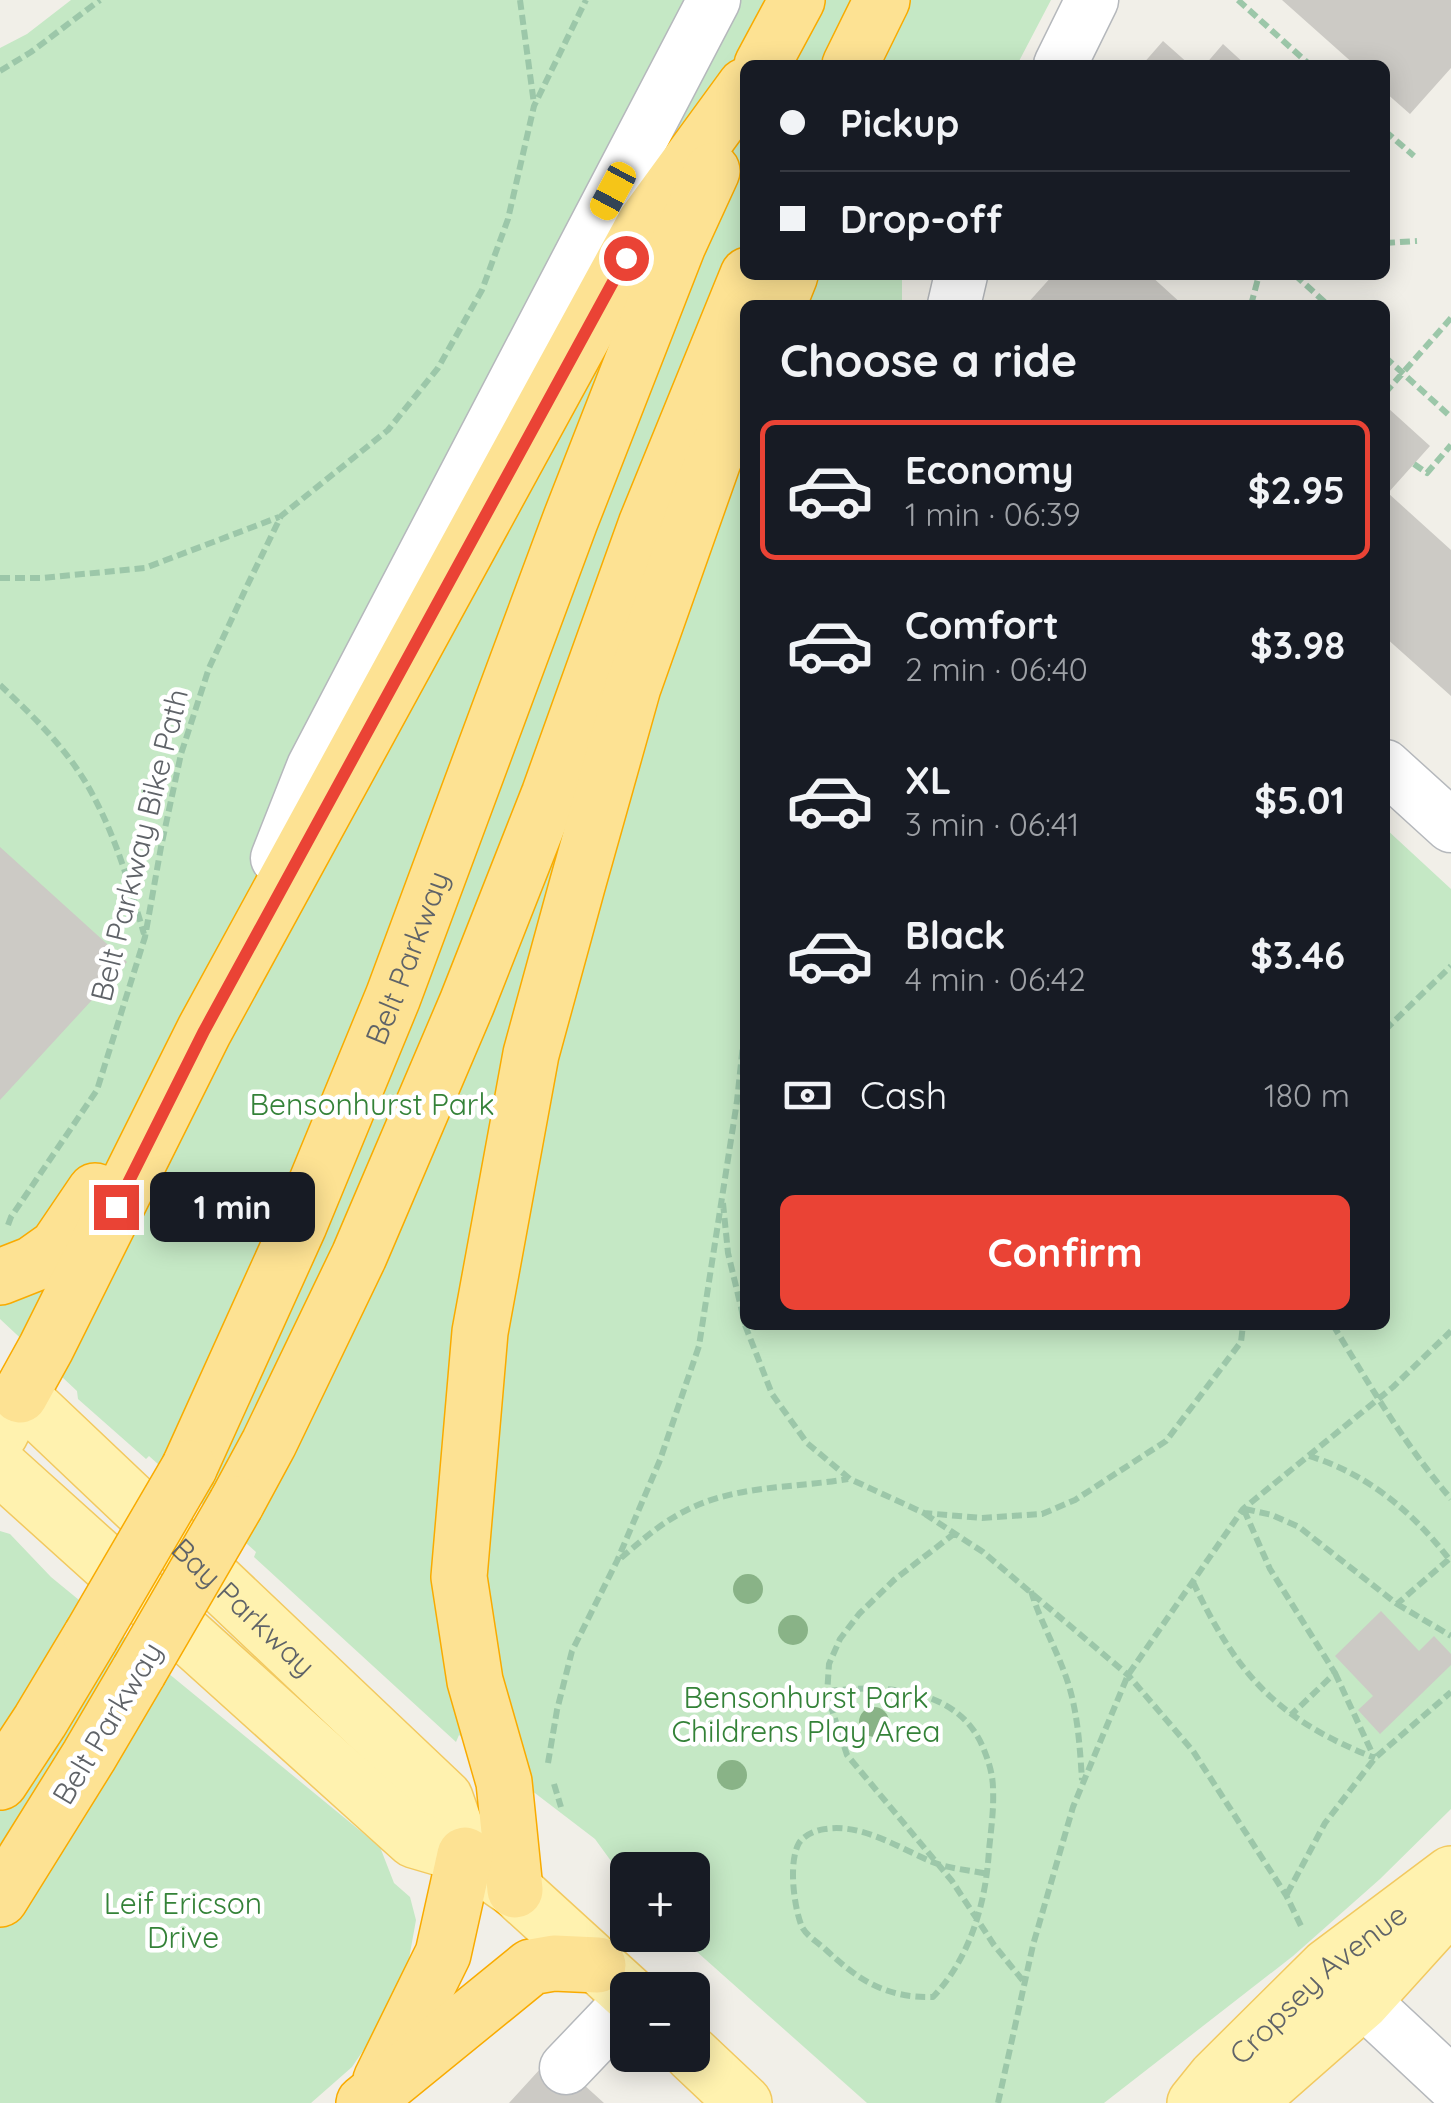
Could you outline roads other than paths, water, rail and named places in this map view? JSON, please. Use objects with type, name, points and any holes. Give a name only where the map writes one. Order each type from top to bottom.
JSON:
[{"type":"highway","name":"Belt Parkway","points":[[764,60],[798,0]]},
{"type":"highway","points":[[852,60],[882,0]]},
{"type":"highway","points":[[864,60],[882,0]]},
{"type":"highway","points":[[7,1401],[46,1348],[214,1013],[645,223],[740,96]]},
{"type":"highway","name":"Belt Parkway","points":[[0,1782],[189,1468],[299,1226],[407,960],[570,521],[678,245],[740,109]]},
{"type":"highway","name":"Belt Parkway","points":[[0,1899],[90,1756],[236,1504],[359,1256],[467,1003],[549,794],[646,526],[746,280]]},
{"type":"highway","points":[[515,1890],[504,1782],[475,1681],[458,1577],[480,1332],[531,1054],[582,868],[634,687],[713,461],[740,396]]},
{"type":"highway","points":[[3,1254],[33,1264],[57,1247],[214,1013]]},
{"type":"highway","points":[[368,2100],[443,1954],[465,1855]]},
{"type":"highway","points":[[368,2100],[531,1967],[554,1963],[610,1984]]},
{"type":"main road","name":"Bay Parkway","points":[[7,1401],[445,1798],[465,1855]]},
{"type":"main road","name":"Bay Parkway","points":[[0,1468],[414,1840],[465,1855],[515,1890],[610,1979]]},
{"type":"main road","name":"Cropsey Avenue","points":[[1195,2103],[1216,2077],[1332,1970],[1451,1874]]},
{"type":"main road","name":"Cropsey Avenue","points":[[1247,2103],[1332,1970],[1451,1904]]},
{"type":"main road","points":[[710,2071],[744,2103]]},
{"type":"street","points":[[214,1013],[313,767],[714,0]]},
{"type":"street","points":[[1062,60],[1092,0]]},
{"type":"street","points":[[1390,771],[1451,826]]},
{"type":"street","points":[[1332,1970],[1451,2083]]},
{"type":"street","points":[[566,2068],[610,1999]]},
{"type":"park label","name":"Bensonhurst Park","points":[[372,1104]]},
{"type":"park label","name":"Bensonhurst Park Childrens Play Area","points":[[806,1714]]},
{"type":"park label","name":"Leif Ericson Drive","points":[[183,1920]]}]
